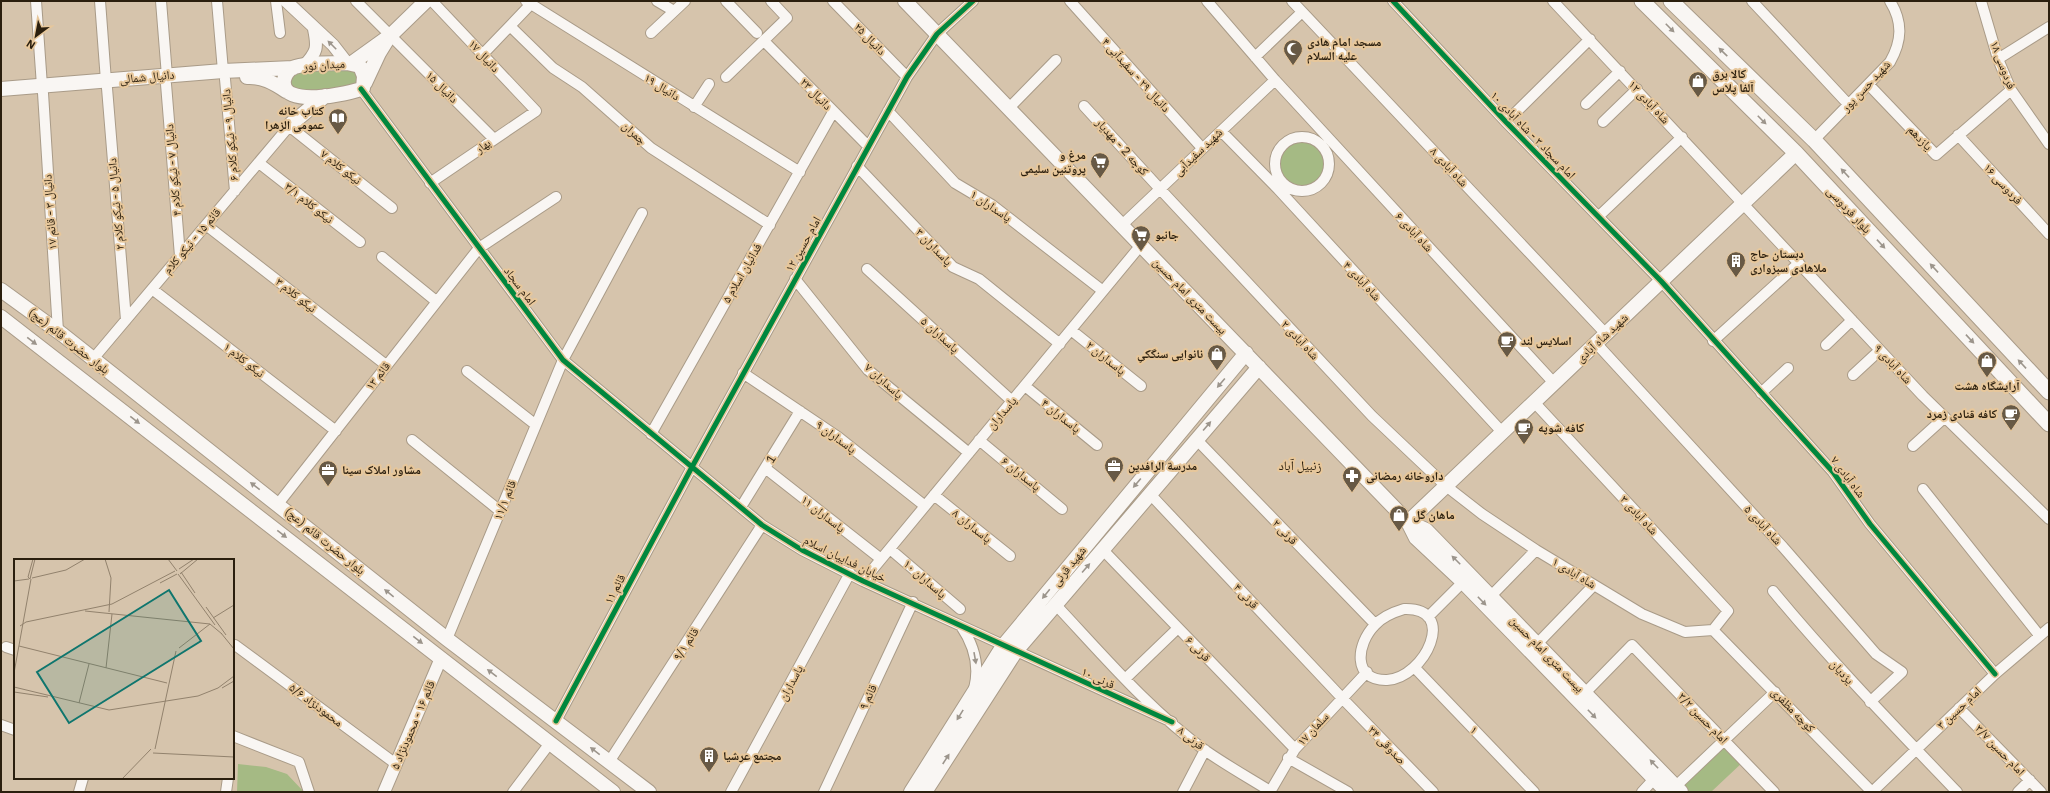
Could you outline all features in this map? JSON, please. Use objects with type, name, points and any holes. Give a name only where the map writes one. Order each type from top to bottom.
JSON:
[{"type":"main road","points":[[349,63],[391,35],[426,1]]},
{"type":"main road","name":"بیست متری امام حسین","points":[[905,1],[1408,522],[1416,538],[1464,582],[1654,779],[1673,791]]},
{"type":"main road","name":"بلوار فردوسی","points":[[1642,1],[1796,153],[2049,424]]},
{"type":"main road","name":"بلوار فردوسی","points":[[1671,1],[1814,140],[2049,392]]},
{"type":"main road","points":[[288,93],[299,98],[354,92],[363,86],[379,53],[391,35]]},
{"type":"main road","name":"میدان نور","points":[[288,93],[283,84],[284,78],[288,72],[298,67],[349,63],[360,66],[364,76],[363,86]]},
{"type":"main road","name":"دانیال شمالی","points":[[1,96],[42,90],[224,75],[298,67]]},
{"type":"main road","name":"دانیال شمالی","points":[[224,75],[261,78],[271,81],[288,93]]},
{"type":"main road","name":"دانیال شمالی","points":[[1,90],[42,90]]},
{"type":"main road","points":[[288,93],[293,114],[290,125]]},
{"type":"main road","points":[[290,125],[326,95]]},
{"type":"main road","name":"شهید شاه آبادی","points":[[1408,522],[1796,153]]},
{"type":"main road","name":"بلوار حضرت قائم (عج)","points":[[1,290],[58,331],[447,639],[648,792]]},
{"type":"main road","name":"بلوار حضرت قائم (عج)","points":[[1,317],[613,792]]},
{"type":"main road","name":"شهید قرنی","points":[[911,792],[972,695],[1246,353]]},
{"type":"main road","points":[[81,378],[93,359]]},
{"type":"main road","name":"شهید قرنی","points":[[925,792],[1010,649],[1055,604],[1259,367]]},
{"type":"main road","name":"بیست متری امام حسین","points":[[1408,522],[1426,530],[1585,693],[1673,791]]},
{"type":"main road","points":[[441,658],[447,639]]},
{"type":"street","name":"دانیال ۳ - قائم ۱۷","points":[[36,1],[58,331]]},
{"type":"street","name":"دانیال ۵ - نیکو کلام ۲","points":[[100,1],[126,320]]},
{"type":"street","name":"دانیال ۷ - نیکو کلام ۴","points":[[161,1],[180,256]]},
{"type":"street","name":"دانیال ۹ - نیکو کلام ۶","points":[[217,1],[235,191]]},
{"type":"street","points":[[276,1],[280,33]]},
{"type":"street","points":[[286,1],[314,29],[333,45],[349,63]]},
{"type":"street","name":"دانیال ۱۵","points":[[356,1],[494,139]]},
{"type":"street","name":"دانیال ۱۷","points":[[432,1],[536,111]]},
{"type":"street","points":[[658,1],[674,12]]},
{"type":"street","points":[[651,33],[685,1]]},
{"type":"street","name":"دانیال ۲۳","points":[[726,1],[833,112],[868,146]]},
{"type":"street","points":[[726,77],[761,37],[787,18],[771,1]]},
{"type":"street","name":"دانیال ۲۵","points":[[834,1],[907,77]]},
{"type":"street","name":"امام حسین ۱۲","points":[[692,466],[907,77],[937,34],[973,1]]},
{"type":"street","name":"دانیال ۲۹ - سفیدآبی ۴","points":[[1070,1],[1202,148]]},
{"type":"street","name":"شاه آبادی ۶","points":[[1206,1],[1275,80],[1327,143],[1554,383]]},
{"type":"street","name":"شاه آبادی ۸","points":[[1292,1],[1601,339]]},
{"type":"street","name":"امام سجاد ۳ - شاه آبادی ۱۰","points":[[1393,1],[1506,122],[1661,281]]},
{"type":"street","name":"شاه آبادی ۱۲","points":[[1553,1],[1744,202]]},
{"type":"street","points":[[1752,1],[1849,105]]},
{"type":"street","name":"شهید حسن پور","points":[[1814,140],[1870,85],[1890,62],[1898,48],[1900,22],[1890,1]]},
{"type":"street","name":"فردوسی ۱۸","points":[[1981,1],[1998,59],[2011,90],[2049,144]]},
{"type":"street","points":[[482,54],[511,27],[528,3]]},
{"type":"street","name":"دانیال ۱۹","points":[[528,3],[800,172]]},
{"type":"street","points":[[1255,57],[1302,12]]},
{"type":"street","name":"چمران","points":[[511,27],[553,68],[582,87],[651,148],[770,225]]},
{"type":"street","points":[[1998,59],[2049,27]]},
{"type":"street","points":[[298,67],[314,55],[317,48],[314,29]]},
{"type":"street","points":[[1506,122],[1590,39]]},
{"type":"street","points":[[1008,108],[1056,60]]},
{"type":"street","points":[[1586,104],[1620,71]]},
{"type":"street","name":"شهید سفیدآبی","points":[[1122,225],[1275,80]]},
{"type":"street","points":[[694,107],[709,84]]},
{"type":"street","name":"یازدهم","points":[[1870,85],[1936,155],[2011,90]]},
{"type":"street","name":"امام سجاد","points":[[363,86],[430,183],[563,360],[651,434],[692,466]]},
{"type":"street","points":[[1603,122],[1637,89]]},
{"type":"street","name":"کوچه 2 - مهدیار","points":[[1084,106],[1160,189]]},
{"type":"street","name":"بهار","points":[[430,183],[536,111]]},
{"type":"street","name":"پاسداران ۱","points":[[888,111],[955,183],[992,205],[1103,291]]},
{"type":"street","name":"فدائیان اسلام ۵","points":[[651,434],[833,112]]},
{"type":"street","name":"قائم ۱۵ - نیکو کلام","points":[[93,359],[290,125]]},
{"type":"street","name":"نیکو کلام ٧","points":[[290,125],[392,208]]},
{"type":"street","name":"شاه آبادی ۴","points":[[1221,131],[1280,186],[1502,432]]},
{"type":"street","name":"فردوسی ۱۶","points":[[1958,135],[2049,234]]},
{"type":"street","points":[[1306,136],[1327,143],[1330,165],[1323,182],[1312,189],[1300,191],[1280,186],[1275,168],[1278,152],[1282,144],[1289,139],[1306,136]]},
{"type":"street","points":[[1599,216],[1682,137]]},
{"type":"street","name":"نیکو کلام ۳/۱","points":[[259,163],[360,242]]},
{"type":"street","name":"پاسداران ۳","points":[[857,166],[953,267],[980,279],[1060,344]]},
{"type":"street","name":"شاه آبادی ۲","points":[[1160,189],[1372,416],[1446,486]]},
{"type":"street","name":"قائم ۱۳","points":[[278,504],[479,248],[556,197]]},
{"type":"street","name":"شاه آبادی ۹","points":[[1744,202],[1880,350],[1945,417],[2049,519]]},
{"type":"street","name":"قائم ۱۱/۱","points":[[447,639],[563,360],[642,214]]},
{"type":"street","name":"نیکو کلام ۳","points":[[206,225],[386,365]]},
{"type":"street","name":"پاسداران","points":[[863,581],[1141,245]]},
{"type":"street","points":[[382,258],[436,301]]},
{"type":"street","points":[[1713,341],[1799,263]]},
{"type":"street","name":"پاسداران ۵","points":[[867,269],[1012,401]]},
{"type":"street","name":"پاسداران ۷","points":[[795,279],[868,370],[969,453]]},
{"type":"street","name":"شاه آبادی ۷","points":[[1661,281],[1713,341],[1833,472],[1870,524],[1995,674]]},
{"type":"street","name":"نیکو کلام ۱","points":[[152,289],[336,431]]},
{"type":"street","points":[[1826,345],[1852,320]]},
{"type":"street","name":"پاسداران ۲","points":[[1071,330],[1141,386]]},
{"type":"street","name":"شاه آبادی ۵","points":[[1601,339],[1876,654],[1902,672],[1870,702]]},
{"type":"street","points":[[1853,375],[1880,350]]},
{"type":"street","points":[[1761,393],[1788,368]]},
{"type":"street","points":[[467,371],[536,425]]},
{"type":"street","name":"پاسداران ۹","points":[[743,373],[838,436],[925,506]]},
{"type":"street","name":"پاسداران ۴","points":[[1025,386],[1097,445]]},
{"type":"street","name":"شاه آبادی ۳","points":[[1534,402],[1728,611],[1713,630]]},
{"type":"street","name":"1","points":[[741,507],[800,411]]},
{"type":"street","points":[[1913,446],[1945,417]]},
{"type":"street","name":"قرنی ۲","points":[[1196,439],[1375,624]]},
{"type":"street","points":[[412,440],[500,511]]},
{"type":"street","name":"پاسداران ۶","points":[[980,440],[1062,508]]},
{"type":"street","name":"خیابان فداییان اسلام","points":[[692,466],[762,526],[802,550],[850,573],[863,581],[913,602],[1010,649]]},
{"type":"street","name":"قائم ۱۱","points":[[556,721],[692,466]]},
{"type":"street","name":"پاسداران ۱۱","points":[[765,468],[881,559]]},
{"type":"street","name":"شاه آبادی ۱","points":[[1446,486],[1482,514],[1536,550],[1642,614],[1685,632],[1713,630]]},
{"type":"street","points":[[1923,490],[2039,635]]},
{"type":"street","name":"قرنی ۴","points":[[1150,494],[1342,698]]},
{"type":"street","name":"پاسداران ۸","points":[[934,495],[1010,556]]},
{"type":"street","name":"قائم ۹/۱","points":[[609,762],[762,526]]},
{"type":"street","name":"پاسداران ۱۰","points":[[890,549],[960,609]]},
{"type":"street","name":"قرنی ۶","points":[[1102,549],[1294,749]]},
{"type":"street","points":[[1491,596],[1536,550]]},
{"type":"street","name":"پاسداران","points":[[731,792],[850,573]]},
{"type":"street","points":[[1428,617],[1464,582]]},
{"type":"street","points":[[1537,644],[1594,585]]},
{"type":"street","name":"یزدیان","points":[[1773,591],[1815,642],[1870,702],[1957,792]]},
{"type":"street","name":"قائم ۹","points":[[824,792],[913,602]]},
{"type":"street","name":"قرنی ۸","points":[[1055,604],[1125,679],[1172,722],[1205,750],[1270,791]]},
{"type":"street","points":[[1404,609],[1419,611],[1428,617],[1433,626],[1432,641],[1424,656],[1414,667],[1399,678],[1389,680],[1381,680],[1372,677],[1366,672],[1360,661],[1360,652],[1362,643],[1375,624],[1404,609]]},
{"type":"street","points":[[960,625],[970,642],[976,661],[976,678],[972,695]]},
{"type":"street","points":[[1125,679],[1178,628]]},
{"type":"street","name":"امام حسین ۳","points":[[1872,792],[1995,674],[2049,628]]},
{"type":"street","name":"کوچه مظفری","points":[[1713,630],[1872,792]]},
{"type":"street","name":"امام حسین ۳/۲","points":[[1585,693],[1632,644],[1774,792]]},
{"type":"street","name":"محمودنژاد ۵/۶","points":[[235,645],[396,764]]},
{"type":"street","name":"قرنی ۱۰","points":[[1010,649],[1172,722]]},
{"type":"street","name":"قائم ۱۶ - محمودنژاد ۵","points":[[384,792],[441,658]]},
{"type":"street","name":"۱","points":[[1414,667],[1534,792]]},
{"type":"street","name":"سلمان ۱۷","points":[[1270,791],[1294,749],[1366,672]]},
{"type":"street","points":[[1673,791],[1775,692]]},
{"type":"street","name":"صدوقی ۳۴","points":[[1342,698],[1433,792]]},
{"type":"street","name":"امام حسین ۳/۷","points":[[1959,708],[2041,792]]},
{"type":"street","points":[[1,726],[14,730]]},
{"type":"street","points":[[234,736],[299,762],[309,792]]},
{"type":"street","points":[[512,792],[550,743]]},
{"type":"street","points":[[1183,792],[1205,750]]},
{"type":"street","points":[[1288,758],[1348,792]]},
{"type":"street","points":[[79,792],[83,779]]},
{"type":"street","points":[[226,792],[228,779]]},
{"type":"street","points":[[1642,792],[1654,779]]},
{"type":"street","points":[[2018,792],[2030,780]]},
{"type":"green space","points":[[350,68],[359,75],[358,83],[350,87],[301,92],[294,90],[290,81],[297,73]]},
{"type":"green space","points":[[1303,140],[1312,142],[1320,147],[1325,155],[1327,164],[1325,173],[1320,181],[1312,186],[1303,188],[1294,186],[1286,181],[1281,173],[1279,164],[1281,155],[1286,147],[1294,142]]},
{"type":"green space","points":[[1724,741],[1744,761],[1711,792],[1681,792],[1676,786]]},
{"type":"green space","points":[[238,764],[266,767],[287,774],[304,792],[237,792]]},
{"type":"cycle path","points":[[556,721],[692,467],[907,77],[937,34],[973,1]]},
{"type":"cycle path","points":[[1393,1],[1506,122],[1661,281],[1833,472],[1870,524],[1995,674]]},
{"type":"cycle path","points":[[361,89],[563,360],[762,525],[802,550],[863,581],[1172,722]]},
{"type":"place","name":"مسجد امام هادی علیه السلام","points":[[1293,66]]},
{"type":"place","name":"کالا برق آلفا پلاس","points":[[1698,98]]},
{"type":"place","name":"کتاب خانه عمومی الزهرا","points":[[338,135]]},
{"type":"place","name":"مرغ و پروتئین سلیمی","points":[[1100,179]]},
{"type":"place","name":"جانبو","points":[[1141,252]]},
{"type":"place","name":"دبستان حاج ملاهادی سبزواری","points":[[1736,278]]},
{"type":"place","name":"اسلایس لند","points":[[1507,358]]},
{"type":"place","name":"نانوایی سنگکیِ","points":[[1217,371]]},
{"type":"place","name":"آرایشگاه هشت","points":[[1987,378]]},
{"type":"place","name":"کافه قنادی زمرد","points":[[2011,431]]},
{"type":"place","name":"کافه شوپه","points":[[1524,445]]},
{"type":"place","name":"مدرسة الرافدین","points":[[1114,483]]},
{"type":"place","name":"مشاور املاک سینا","points":[[328,487]]},
{"type":"place","name":"داروخانه رمضانی","points":[[1352,493]]},
{"type":"place","name":"ماهان گل","points":[[1399,532]]},
{"type":"place","name":"مجتمع عرشیا","points":[[709,773]]},
{"type":"district","name":"زنبیل آباد","points":[[1300,465]]}]
